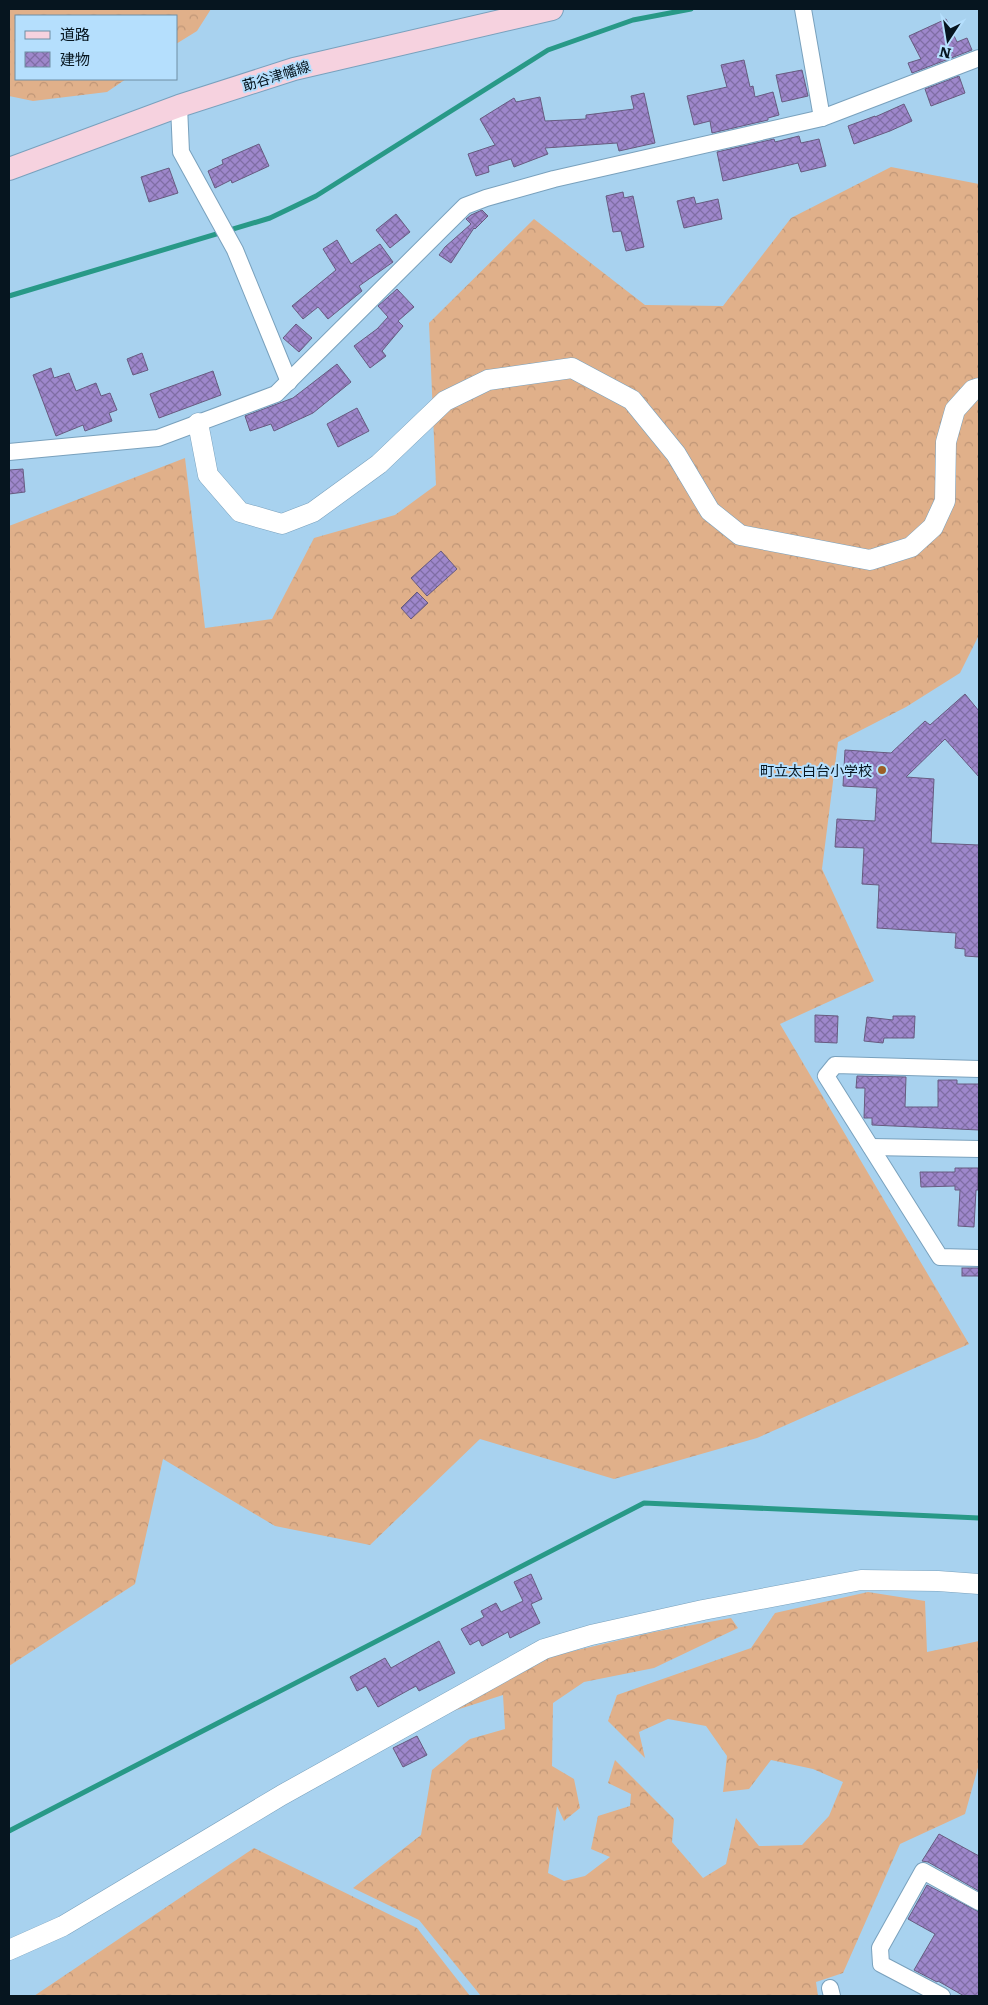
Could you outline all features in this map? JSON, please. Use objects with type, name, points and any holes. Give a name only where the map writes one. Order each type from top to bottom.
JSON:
[{"type":"main road","name":"莇谷津幡線","points":[[9,169],[179,106],[294,68],[552,9]]},
{"type":"street","points":[[804,10],[822,118]]},
{"type":"street","points":[[9,452],[158,438],[276,394],[465,206],[486,198],[554,179],[822,118],[979,58]]},
{"type":"street","points":[[179,106],[181,152],[235,250],[289,382]]},
{"type":"street","points":[[198,423],[208,475],[240,512],[282,524],[313,512],[379,464],[444,401],[488,380],[572,368],[632,400],[676,454],[710,511],[740,536],[870,560],[911,547],[932,527],[945,501],[946,442],[955,410],[973,390],[979,388]]},
{"type":"street","points":[[979,1069],[834,1065],[826,1076],[940,1256],[979,1258]]},
{"type":"street","points":[[871,1147],[979,1148]]},
{"type":"street","points":[[9,1950],[63,1926],[282,1794],[544,1649],[591,1635],[694,1612],[861,1580],[938,1581],[979,1584]]},
{"type":"street","points":[[942,1996],[881,1964],[880,1948],[923,1871],[979,1902]]},
{"type":"green space","points":[[9,9],[211,9],[197,31],[178,43],[178,15],[15,15],[15,80],[125,80],[107,92],[33,101],[9,96]]},
{"type":"green space","points":[[891,167],[979,184],[979,635],[960,673],[906,707],[838,742],[822,869],[874,981],[780,1024],[969,1344],[757,1438],[614,1479],[480,1439],[370,1545],[275,1526],[163,1459],[135,1584],[9,1666],[9,526],[185,458],[205,628],[272,619],[314,538],[395,515],[436,485],[429,323],[534,219],[645,305],[723,306],[791,218]]},
{"type":"green space","points":[[868,1592],[925,1601],[927,1652],[979,1641],[979,1764],[965,1814],[900,1844],[843,1973],[816,1982],[818,1996],[481,1996],[419,1920],[353,1888],[421,1835],[432,1770],[470,1739],[505,1729],[503,1695],[450,1712],[548,1657],[654,1632],[731,1618],[738,1628],[654,1668],[584,1682],[553,1703],[552,1766],[574,1779],[580,1808],[564,1821],[557,1806],[548,1873],[564,1881],[585,1876],[610,1857],[591,1849],[598,1816],[630,1806],[631,1794],[608,1783],[615,1760],[674,1819],[672,1842],[703,1878],[726,1864],[736,1818],[759,1846],[802,1845],[829,1816],[843,1782],[813,1769],[771,1760],[749,1789],[723,1792],[727,1756],[706,1726],[668,1719],[639,1732],[645,1758],[608,1721],[617,1695],[751,1648],[775,1613]]},
{"type":"green space","points":[[254,1848],[417,1928],[470,1996],[34,1996]]},
{"type":"building","points":[[946,19],[957,42],[967,38],[972,50],[912,73],[908,63],[921,59],[909,36]]},
{"type":"building","points":[[744,60],[750,87],[753,86],[755,97],[773,92],[779,115],[768,118],[768,120],[712,133],[710,121],[694,125],[687,96],[727,87],[721,65]]},
{"type":"building","points":[[802,70],[808,96],[782,102],[776,75]]},
{"type":"building","points":[[959,76],[965,93],[931,106],[925,89]]},
{"type":"building","points":[[644,93],[655,143],[619,151],[617,143],[545,148],[548,154],[514,167],[511,159],[488,166],[489,172],[476,176],[468,154],[495,145],[480,119],[514,98],[516,102],[540,97],[545,121],[586,119],[586,115],[634,109],[631,96]]},
{"type":"building","points":[[904,104],[912,121],[854,144],[848,126]]},
{"type":"building","points":[[799,136],[801,143],[819,139],[826,166],[801,172],[798,163],[723,181],[717,152],[774,139],[775,142]]},
{"type":"building","points":[[259,144],[269,166],[232,183],[231,180],[215,188],[208,171],[223,164],[222,160]]},
{"type":"building","points":[[169,168],[178,193],[149,202],[141,177]]},
{"type":"building","points":[[623,192],[624,198],[633,196],[644,247],[626,251],[621,231],[613,232],[606,196]]},
{"type":"building","points":[[694,197],[696,204],[718,199],[722,219],[684,228],[677,201]]},
{"type":"building","points":[[482,210],[488,216],[474,228],[451,263],[439,255],[445,247],[471,224],[466,219]]},
{"type":"building","points":[[396,214],[410,232],[390,248],[376,230]]},
{"type":"building","points":[[337,240],[351,264],[380,244],[393,262],[359,286],[362,291],[328,319],[318,307],[303,319],[292,306],[336,270],[323,249]]},
{"type":"building","points":[[397,289],[414,307],[398,321],[403,326],[382,351],[386,356],[370,368],[354,346],[377,329],[388,317],[378,306]]},
{"type":"building","points":[[296,324],[312,338],[299,352],[283,338]]},
{"type":"building","points":[[142,353],[148,370],[133,375],[127,359]]},
{"type":"building","points":[[337,364],[351,382],[313,413],[274,431],[271,424],[250,431],[245,416],[293,398]]},
{"type":"building","points":[[51,368],[54,378],[69,373],[76,391],[96,383],[101,396],[110,393],[117,410],[109,413],[112,421],[85,431],[83,425],[56,436],[33,375]]},
{"type":"building","points":[[213,371],[221,395],[159,418],[150,394]]},
{"type":"building","points":[[357,408],[369,431],[338,447],[327,424]]},
{"type":"building","points":[[23,469],[25,492],[9,494],[9,470]]},
{"type":"building","points":[[441,551],[457,569],[427,596],[411,578]]},
{"type":"building","points":[[417,592],[428,603],[411,619],[401,608]]},
{"type":"building","points":[[965,694],[979,711],[979,777],[945,739],[906,777],[934,779],[931,843],[979,845],[979,957],[965,956],[965,949],[955,948],[956,933],[877,928],[879,885],[862,884],[864,848],[835,847],[837,819],[875,821],[877,788],[843,786],[845,750],[891,753],[925,721],[930,725]]},
{"type":"building","points":[[815,1015],[838,1016],[837,1043],[815,1042]]},
{"type":"building","points":[[893,1016],[915,1016],[914,1038],[884,1038],[883,1043],[864,1041],[867,1017],[893,1020]]},
{"type":"building","points":[[857,1076],[906,1077],[905,1107],[938,1107],[938,1080],[957,1080],[957,1084],[979,1084],[979,1130],[872,1125],[872,1118],[864,1118],[865,1088],[856,1088]]},
{"type":"building","points":[[955,1168],[978,1168],[974,1227],[958,1226],[960,1190],[955,1190],[955,1186],[921,1187],[920,1172],[955,1172]]},
{"type":"building","points":[[962,1268],[979,1268],[979,1276],[962,1276]]},
{"type":"building","points":[[531,1574],[542,1599],[531,1604],[540,1623],[510,1638],[508,1632],[482,1646],[479,1640],[470,1645],[461,1629],[484,1617],[481,1611],[496,1603],[501,1612],[523,1601],[514,1582]]},
{"type":"building","points":[[439,1641],[455,1673],[419,1691],[416,1686],[378,1707],[366,1686],[357,1691],[350,1677],[385,1658],[391,1668]]},
{"type":"building","points":[[417,1736],[427,1755],[403,1767],[393,1748]]},
{"type":"building","points":[[939,1834],[979,1856],[979,1891],[928,1862],[922,1861]]},
{"type":"building","points":[[927,1885],[979,1912],[979,1996],[964,1996],[914,1970],[935,1934],[908,1919]]},
{"type":"waterway","points":[[9,296],[270,218],[316,196],[548,50],[633,20],[691,9]]},
{"type":"waterway","points":[[9,1831],[644,1503],[979,1518]]},
{"type":"place","name":"町立太白台小学校","points":[[882,770]]}]
